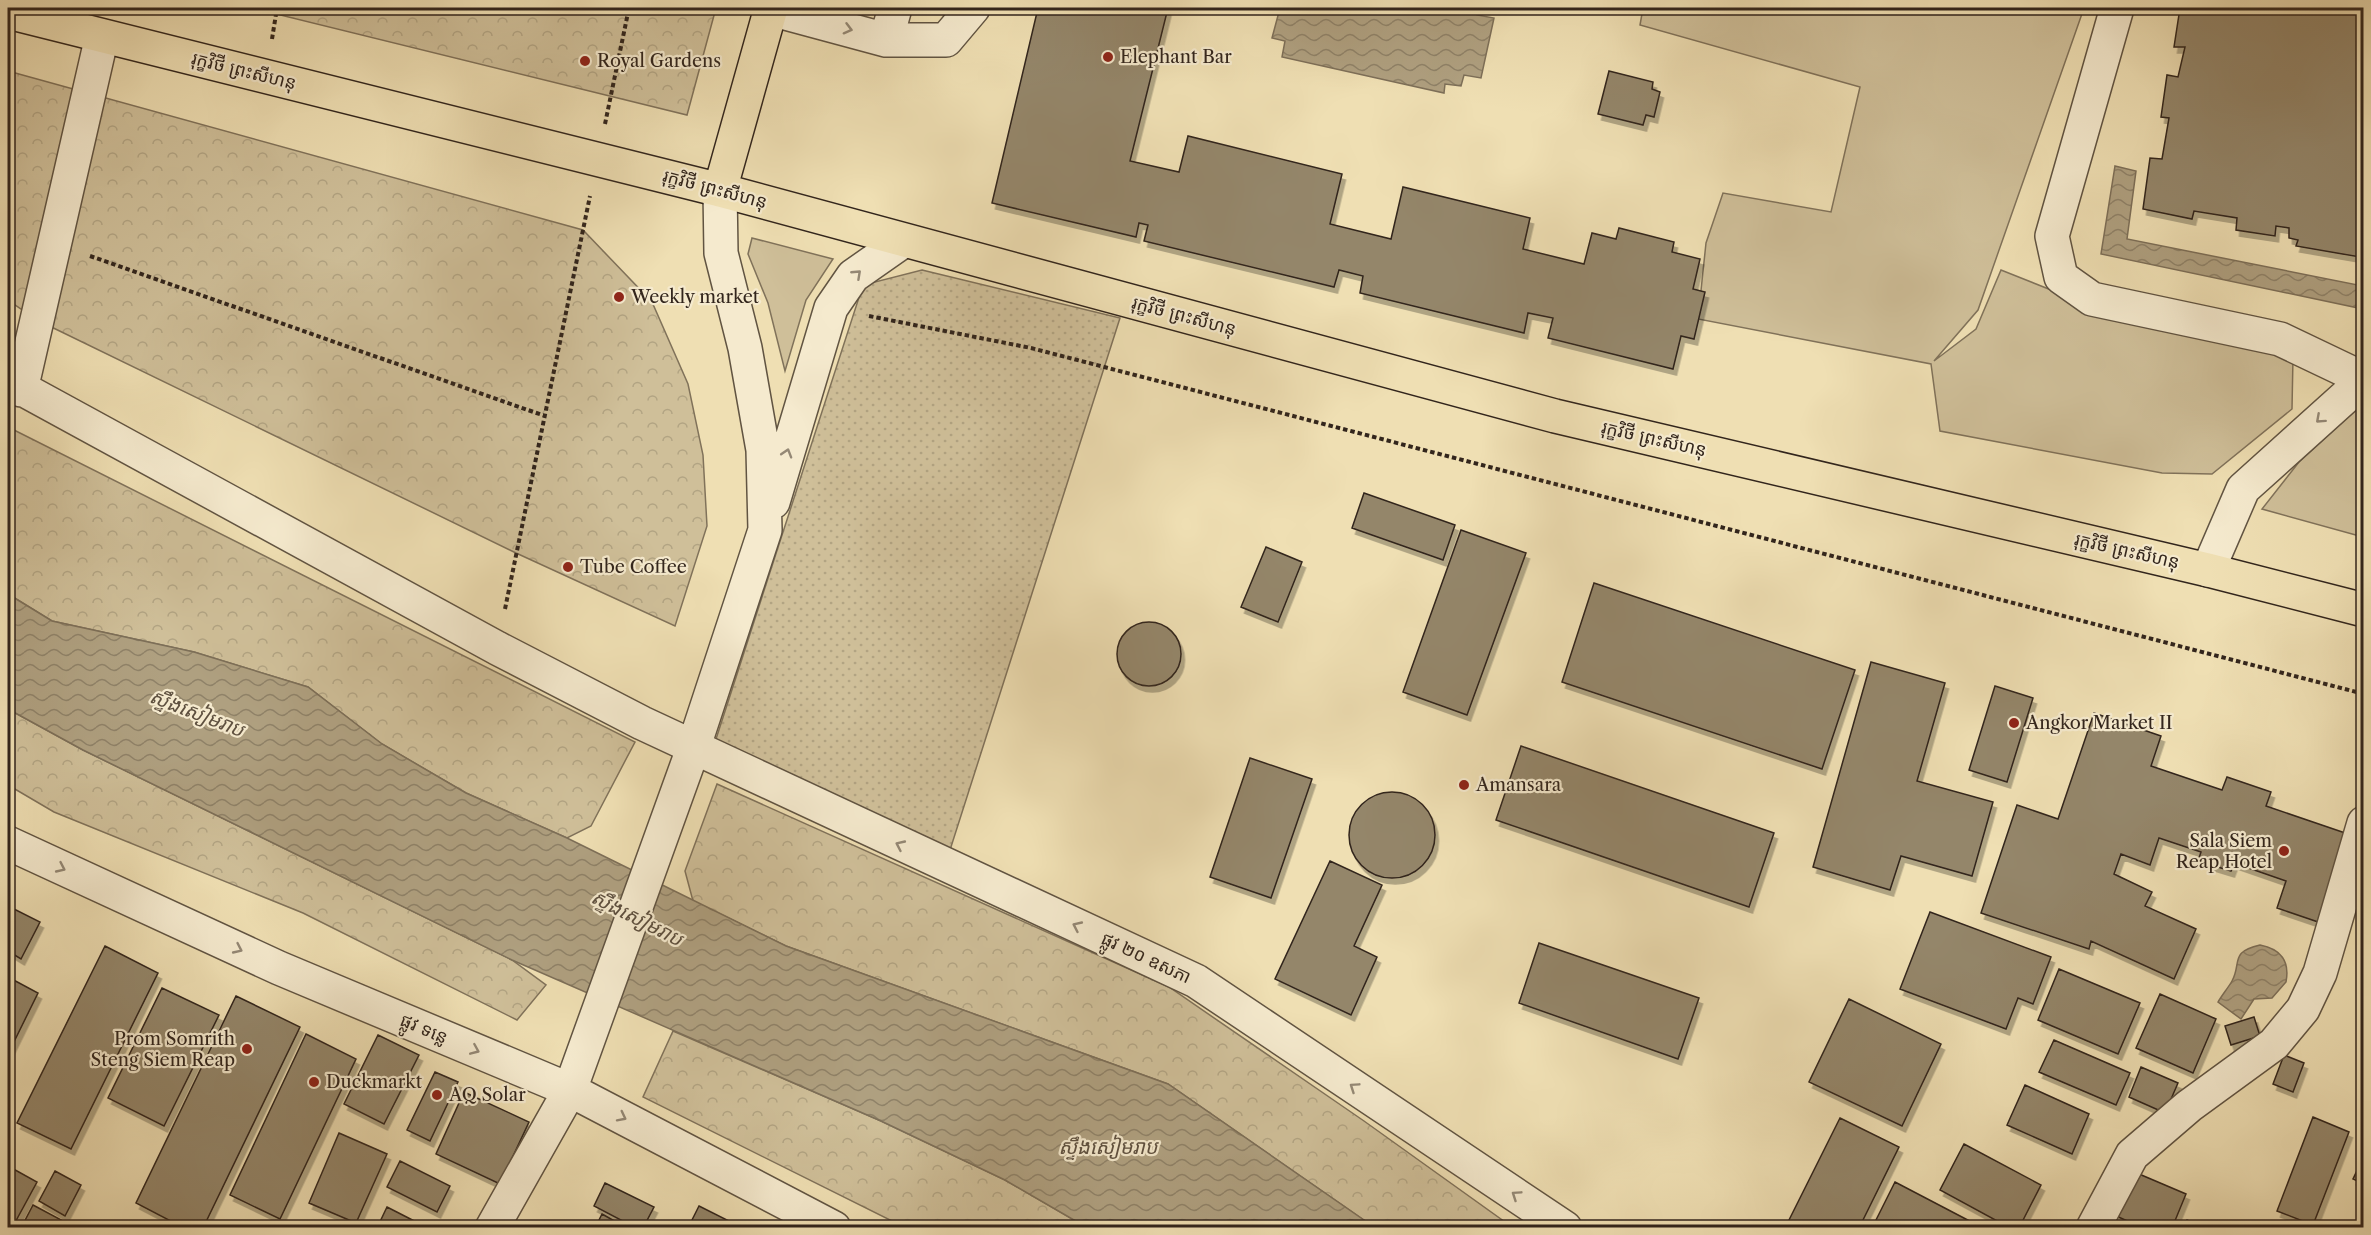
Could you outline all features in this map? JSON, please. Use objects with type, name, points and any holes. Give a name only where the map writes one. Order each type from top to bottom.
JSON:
[{"type":"main road","points":[[720,190],[771,8]]},
{"type":"main road","name":"រុក្ខវិថី ព្រះសីហនុ","points":[[8,12],[720,190],[1555,416],[2208,570],[2364,610]]},
{"type":"street","points":[[771,8],[886,40],[946,40],[973,8]]},
{"type":"street","points":[[886,40],[895,8]]},
{"type":"street","points":[[2117,8],[2052,236],[2061,277],[2092,299],[2280,339],[2364,380],[2243,489],[2208,570]]},
{"type":"street","points":[[14,386],[54,243],[102,36]]},
{"type":"street","points":[[720,190],[721,253],[745,348],[763,450],[765,530]]},
{"type":"street","points":[[492,1227],[550,1130],[570,1090],[596,1024],[693,749],[765,530],[831,308],[853,276],[903,241]]},
{"type":"street","name":"ផ្លូវ ២០ ឧសភា","points":[[14,386],[497,648],[693,749],[1196,981],[1565,1227]]},
{"type":"street","points":[[2093,1227],[2132,1155],[2189,1106],[2274,1044],[2303,1009],[2320,973],[2364,823]]},
{"type":"street","name":"ផ្លូវ ទន្លេ","points":[[8,843],[279,968],[570,1090],[834,1227]]},
{"type":"path","points":[[497,648],[629,8]]},
{"type":"path","points":[[54,243],[545,416]]},
{"type":"path","points":[[831,308],[1031,348],[2364,694]]},
{"type":"green space","name":"Royal Gardens","points":[[252,8],[716,8],[687,115]]},
{"type":"green space","points":[[1643,8],[2084,8],[1978,310],[1934,361],[1976,329],[2001,270],[2144,327],[2293,357],[2292,409],[2212,474],[2162,473],[1940,431],[1931,364],[1698,319],[1706,243],[1723,193],[1831,212],[1860,87],[1640,25]]},
{"type":"green space","points":[[8,71],[583,230],[652,302],[688,384],[703,455],[707,526],[675,626],[516,553],[37,320],[8,300]]},
{"type":"green space","points":[[752,238],[833,259],[806,300],[785,371],[768,303],[748,254]]},
{"type":"green space","points":[[922,270],[1120,318],[950,850],[716,739],[863,285]]},
{"type":"green space","points":[[2363,403],[2363,537],[2262,509],[2299,462]]},
{"type":"green space","points":[[8,427],[635,742],[591,826],[567,838],[466,793],[382,744],[308,687],[194,652],[52,621],[8,594]]},
{"type":"green space","points":[[8,709],[83,750],[512,960],[546,985],[517,1020],[303,913],[54,812],[8,785]]},
{"type":"green space","points":[[717,784],[1169,987],[1364,1121],[1512,1227],[1374,1227],[1168,1084],[786,946],[693,901],[685,871]]},
{"type":"green space","points":[[673,1031],[881,1121],[1005,1180],[1086,1227],[904,1227],[643,1097]]},
{"type":"water","points":[[1280,8],[1478,8],[1477,15],[1494,18],[1481,78],[1464,75],[1461,86],[1445,84],[1444,93],[1282,57],[1285,41],[1272,38]]},
{"type":"water","points":[[2115,166],[2136,171],[2127,239],[2363,286],[2363,309],[2101,254]]},
{"type":"water","name":"ស្ទឹងសៀមរាប","points":[[8,594],[52,621],[194,652],[308,687],[382,744],[466,793],[567,838],[786,946],[1168,1084],[1374,1227],[1086,1227],[1005,1180],[881,1121],[512,960],[83,750],[8,709]]},
{"type":"water","points":[[2260,945],[2279,953],[2282,957],[2287,968],[2286,982],[2272,998],[2254,999],[2241,1019],[2218,1002],[2235,975],[2240,955]]},
{"type":"building","points":[[1038,8],[1168,8],[1130,161],[1179,172],[1188,136],[1342,174],[1330,224],[1391,239],[1403,187],[1530,218],[1523,249],[1584,264],[1592,233],[1616,239],[1619,228],[1674,242],[1672,252],[1700,259],[1693,289],[1705,292],[1694,339],[1681,336],[1673,369],[1548,338],[1553,318],[1528,313],[1524,333],[1360,293],[1363,276],[1339,270],[1334,287],[1144,241],[1148,225],[1139,223],[1136,237],[992,203]]},
{"type":"building","points":[[2180,8],[2364,8],[2364,247],[2360,257],[2296,246],[2298,240],[2289,238],[2289,228],[2276,226],[2275,236],[2236,230],[2237,218],[2194,211],[2192,219],[2143,209],[2150,158],[2162,159],[2169,118],[2161,117],[2167,75],[2178,77],[2185,47],[2174,47]]},
{"type":"building","points":[[1609,71],[1653,82],[1652,89],[1660,92],[1654,117],[1646,115],[1643,125],[1598,114]]},
{"type":"building","points":[[1364,493],[1455,525],[1443,560],[1352,528]]},
{"type":"building","points":[[1461,530],[1526,553],[1467,715],[1403,692]]},
{"type":"building","points":[[1266,547],[1302,562],[1278,622],[1241,607]]},
{"type":"building","points":[[1594,583],[1855,670],[1822,769],[1562,682]]},
{"type":"building","points":[[1143,622],[1155,622],[1172,631],[1179,642],[1181,654],[1179,666],[1172,677],[1155,686],[1143,686],[1131,681],[1122,672],[1117,660],[1117,648],[1122,636],[1131,627]]},
{"type":"building","points":[[1871,662],[1945,683],[1917,781],[1993,802],[1972,876],[1901,856],[1890,890],[1813,867]]},
{"type":"building","points":[[1995,686],[2033,698],[2007,782],[1969,770]]},
{"type":"building","points":[[2094,713],[2161,736],[2151,766],[2222,790],[2227,777],[2271,792],[2266,806],[2354,836],[2324,924],[2277,908],[2286,881],[2234,863],[2231,871],[2198,861],[2201,852],[2159,838],[2150,865],[2121,854],[2114,874],[2152,892],[2145,906],[2196,929],[2174,979],[2091,941],[2089,949],[1981,913],[2017,805],[2058,819]]},
{"type":"building","points":[[1521,746],[1774,833],[1749,907],[1496,820]]},
{"type":"building","points":[[1250,758],[1312,779],[1271,898],[1210,877]]},
{"type":"building","points":[[1392,792],[1408,796],[1422,805],[1431,819],[1435,835],[1431,851],[1422,865],[1408,874],[1392,878],[1376,874],[1362,865],[1353,851],[1349,835],[1353,819],[1362,805],[1376,796]]},
{"type":"building","points":[[1330,861],[1382,885],[1354,946],[1377,957],[1351,1015],[1275,979]]},
{"type":"building","points":[[8,906],[40,922],[21,959],[8,951]]},
{"type":"building","points":[[1930,912],[2051,957],[2033,1004],[2018,998],[2006,1029],[1900,989]]},
{"type":"building","points":[[1539,943],[1699,998],[1678,1059],[1519,1003]]},
{"type":"building","points":[[105,946],[158,973],[71,1149],[17,1123]]},
{"type":"building","points":[[2059,969],[2140,1003],[2118,1054],[2038,1020]]},
{"type":"building","points":[[8,977],[38,993],[8,1054]]},
{"type":"building","points":[[162,988],[219,1015],[164,1126],[108,1098]]},
{"type":"building","points":[[2160,994],[2216,1019],[2193,1073],[2136,1048]]},
{"type":"building","points":[[236,996],[300,1027],[203,1228],[184,1228],[136,1203]]},
{"type":"building","points":[[1849,999],[1941,1044],[1902,1126],[1809,1082]]},
{"type":"building","points":[[2254,1017],[2260,1036],[2231,1045],[2225,1026]]},
{"type":"building","points":[[306,1034],[356,1059],[280,1219],[230,1195]]},
{"type":"building","points":[[378,1035],[419,1055],[384,1124],[344,1104]]},
{"type":"building","points":[[2054,1040],[2130,1073],[2116,1105],[2039,1072]]},
{"type":"building","points":[[2284,1055],[2304,1063],[2293,1092],[2273,1084]]},
{"type":"building","points":[[2141,1067],[2178,1083],[2165,1113],[2129,1097]]},
{"type":"building","points":[[435,1072],[458,1082],[430,1141],[407,1130]]},
{"type":"building","points":[[2025,1085],[2089,1114],[2072,1154],[2007,1125]]},
{"type":"building","points":[[464,1092],[529,1122],[500,1184],[436,1154]]},
{"type":"building","points":[[2313,1117],[2349,1132],[2313,1225],[2277,1211]]},
{"type":"building","points":[[1840,1118],[1899,1147],[1859,1228],[1785,1228]]},
{"type":"building","points":[[339,1133],[387,1154],[356,1223],[309,1203]]},
{"type":"building","points":[[1964,1144],[2041,1185],[2019,1228],[2010,1228],[1940,1190]]},
{"type":"building","points":[[2364,1156],[2364,1184],[2353,1179]]},
{"type":"building","points":[[400,1161],[450,1186],[437,1212],[387,1187]]},
{"type":"building","points":[[8,1166],[37,1182],[12,1228],[8,1228]]},
{"type":"building","points":[[55,1171],[81,1185],[65,1216],[39,1201]]},
{"type":"building","points":[[2132,1171],[2186,1194],[2172,1228],[2143,1228],[2114,1215]]},
{"type":"building","points":[[1895,1182],[1983,1228],[1872,1228]]},
{"type":"building","points":[[605,1183],[654,1207],[643,1228],[636,1228],[594,1206]]},
{"type":"building","points":[[33,1205],[67,1223],[65,1228],[21,1228]]},
{"type":"building","points":[[699,1206],[733,1223],[730,1228],[688,1228]]},
{"type":"building","points":[[387,1207],[428,1228],[377,1228]]},
{"type":"building","points":[[602,1214],[627,1228],[595,1228]]},
{"type":"building","points":[[2187,1220],[2205,1228],[2184,1228]]},
{"type":"building","points":[[270,1221],[284,1228],[267,1228]]},
{"type":"place","name":"Elephant Bar","points":[[1108,57]]},
{"type":"place","name":"Royal Gardens","points":[[585,61]]},
{"type":"place","name":"Weekly market","points":[[619,297]]},
{"type":"place","name":"Tube Coffee","points":[[568,567]]},
{"type":"place","name":"Angkor Market II","points":[[2014,723]]},
{"type":"place","name":"Amansara","points":[[1464,785]]},
{"type":"place","name":"Sala Siem Reap Hotel","points":[[2284,851]]},
{"type":"place","name":"Prom Somrith Steng Siem Reap","points":[[247,1049]]},
{"type":"place","name":"Duckmarkt","points":[[314,1082]]},
{"type":"place","name":"AQ Solar","points":[[437,1095]]}]
